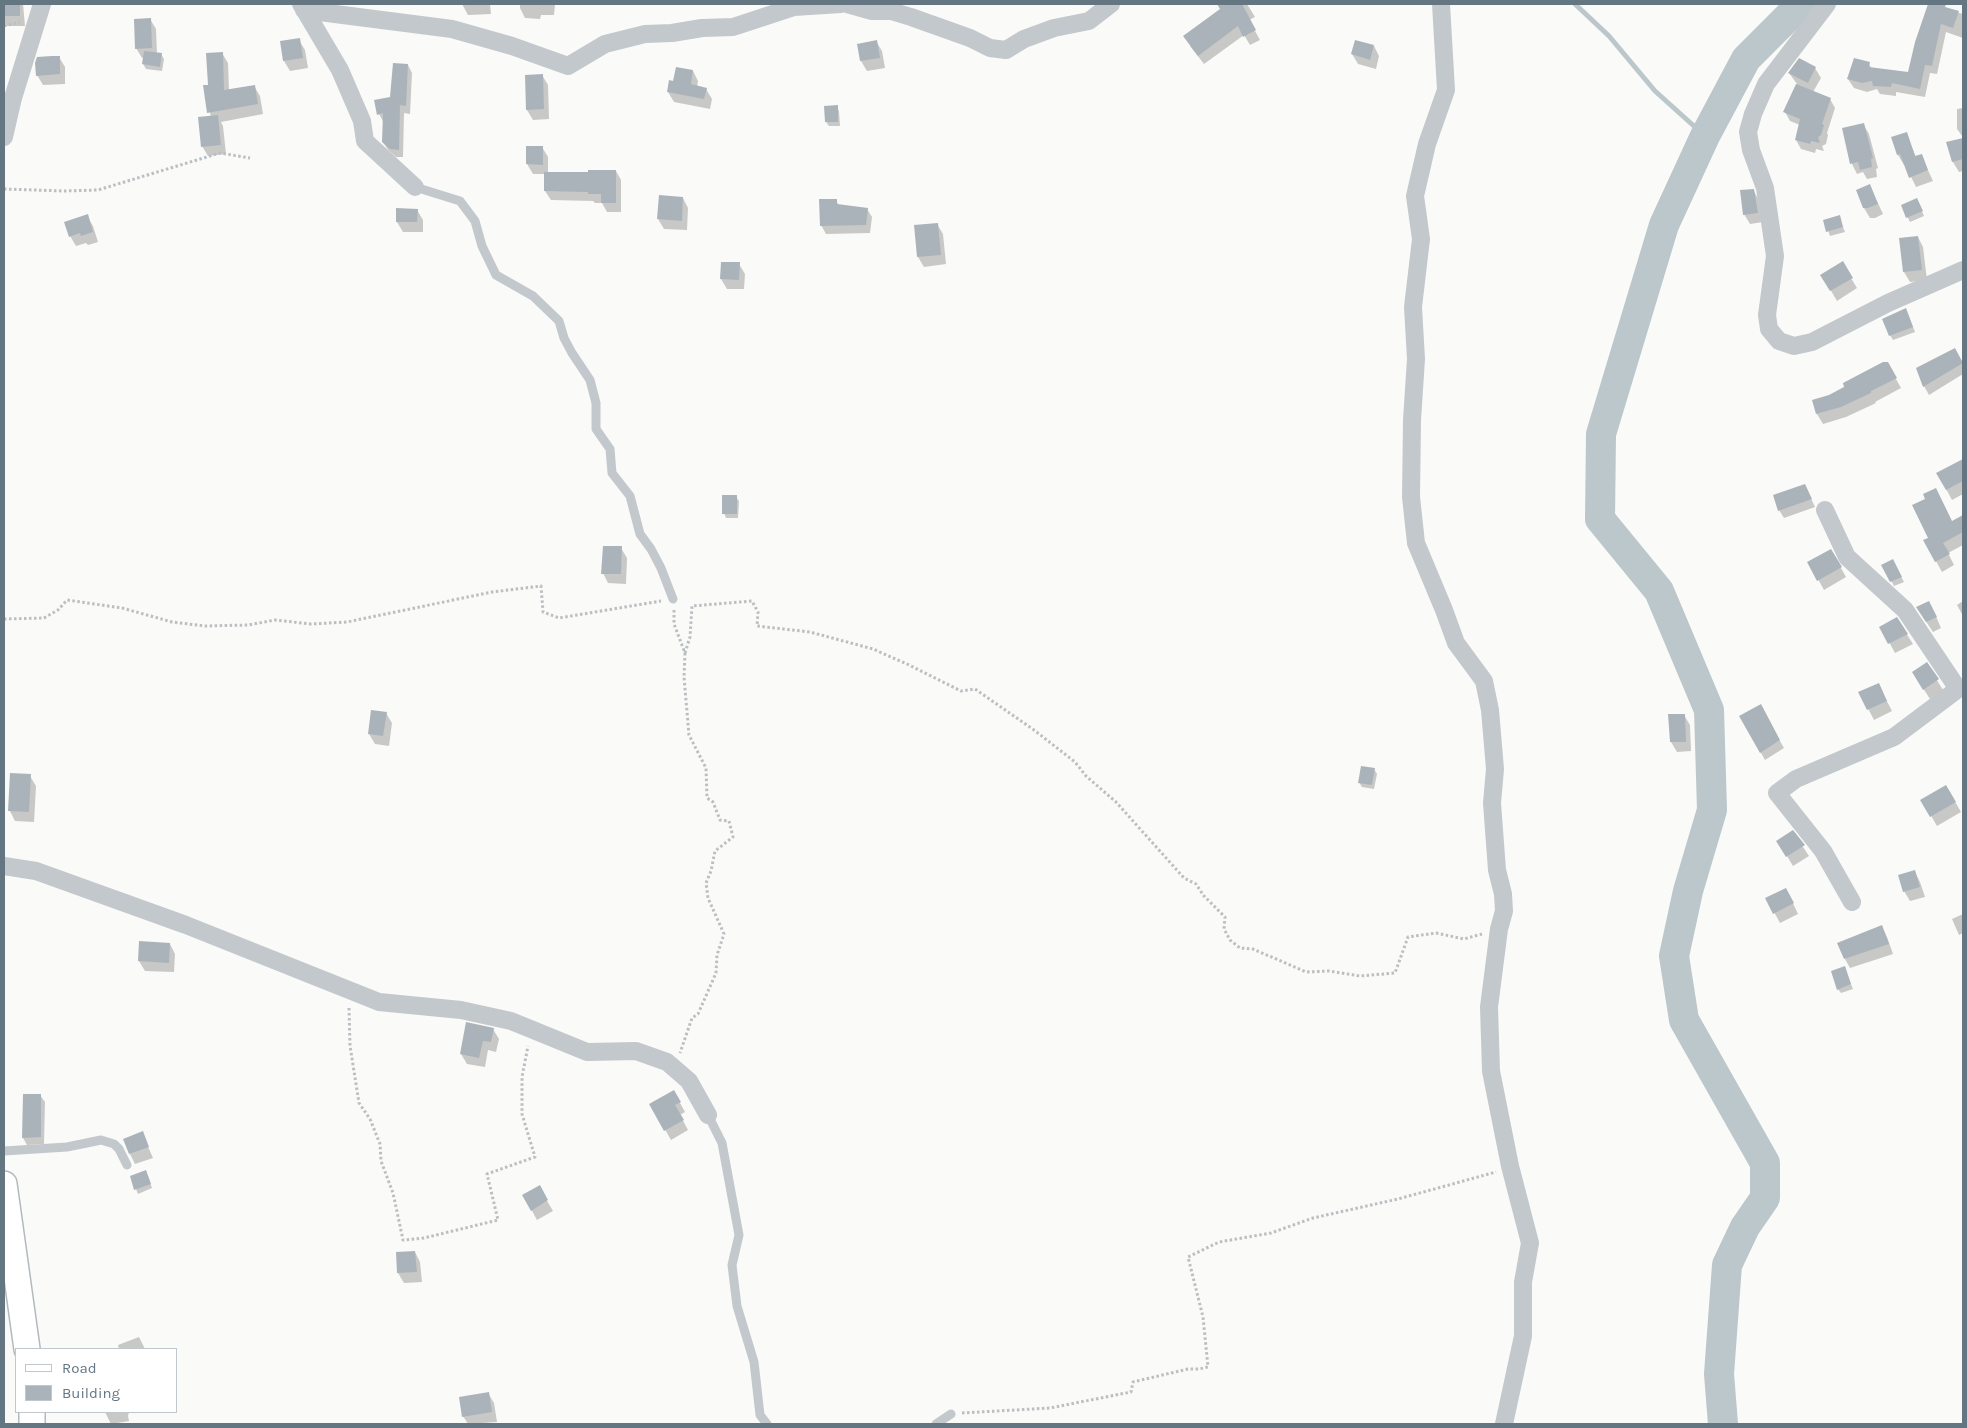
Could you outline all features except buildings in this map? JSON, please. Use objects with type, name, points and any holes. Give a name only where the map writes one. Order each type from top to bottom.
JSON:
[{"type":"street","points":[[4,137],[13,98],[42,4],[47,4]]},
{"type":"street","points":[[303,7],[452,29],[512,46],[568,66],[605,44],[645,34],[733,27],[794,7],[841,4]]},
{"type":"street","points":[[847,4],[872,11],[901,8],[990,48],[1006,50],[1024,39],[1054,28],[1089,21],[1111,4]]},
{"type":"street","points":[[1441,4],[1446,90],[1427,144],[1415,196],[1421,239],[1413,307],[1416,359],[1412,420],[1411,497],[1416,542],[1456,643],[1484,681],[1490,710],[1495,769],[1492,803],[1497,870],[1503,894],[1504,910],[1499,929],[1488,1008],[1491,1071],[1510,1166],[1530,1243],[1524,1282],[1523,1336],[1504,1424]]},
{"type":"street","points":[[1827,4],[1766,84],[1753,114],[1748,132],[1751,150],[1765,188],[1775,256],[1767,315],[1769,329],[1779,341],[1794,346],[1812,342],[1888,303],[1963,270]]},
{"type":"street","points":[[303,7],[340,70],[362,121],[365,141],[415,187]]},
{"type":"street","points":[[1824,510],[1847,557],[1905,610],[1960,688],[1894,736],[1796,779],[1777,793],[1822,850],[1852,902]]},
{"type":"street","points":[[4,866],[36,871],[186,925],[379,1002],[434,1009],[461,1010],[511,1021],[588,1052],[636,1051],[667,1062],[675,1068],[689,1081],[708,1115]]},
{"type":"street","points":[[4,1184],[27,1348]]},
{"type":"lane","points":[[415,187],[460,200],[475,221],[482,246],[496,275],[533,296],[559,322],[564,338],[572,353],[590,380],[596,403],[596,429],[610,449],[612,473],[630,496],[640,534],[661,568],[673,599]]},
{"type":"lane","points":[[708,1115],[722,1143],[739,1235],[732,1265],[737,1306],[754,1362],[760,1415],[766,1424]]},
{"type":"lane","points":[[4,1151],[67,1147],[101,1140],[114,1144],[127,1166]]},
{"type":"lane","points":[[936,1424],[951,1414]]},
{"type":"path","points":[[4,189],[64,192],[98,190],[220,153],[250,158]]},
{"type":"path","points":[[4,618],[44,618],[58,610],[67,600],[122,608],[172,622],[205,626],[248,625],[275,620],[311,624],[347,622],[484,593],[541,586],[543,612],[559,618],[673,599],[674,624],[684,653],[689,735],[706,768],[707,798],[713,802],[720,820],[729,821],[733,837],[714,851],[711,871],[706,883],[708,898],[724,934],[717,955],[716,973],[698,1014],[692,1018],[675,1068]]},
{"type":"path","points":[[684,653],[690,637],[692,606],[752,601],[758,612],[757,626],[810,632],[873,649],[908,664],[961,691],[974,689],[1034,730],[1075,762],[1086,776],[1116,802],[1184,878],[1196,884],[1204,896],[1225,916],[1224,929],[1230,940],[1240,948],[1253,949],[1306,972],[1329,971],[1360,976],[1396,973],[1408,937],[1436,933],[1464,939],[1499,929]]},
{"type":"path","points":[[348,990],[350,1046],[359,1103],[370,1119],[380,1144],[381,1161],[393,1193],[403,1240],[424,1238],[498,1220],[488,1174],[535,1157],[522,1114],[522,1077],[531,1030]]},
{"type":"path","points":[[951,1414],[1050,1408],[1131,1392],[1133,1382],[1188,1369],[1208,1367],[1202,1316],[1188,1257],[1219,1242],[1271,1232],[1312,1218],[1484,1177],[1510,1166]]},
{"type":"waterway","points":[[1575,4],[1609,36],[1655,91],[1705,136]]},
{"type":"waterway","points":[[1723,1424],[1719,1374],[1727,1265],[1745,1227],[1765,1198],[1765,1163],[1684,1020],[1674,956],[1688,891],[1712,810],[1709,710],[1659,591],[1600,519],[1601,434],[1664,225],[1705,136],[1746,59],[1801,4]]}]
